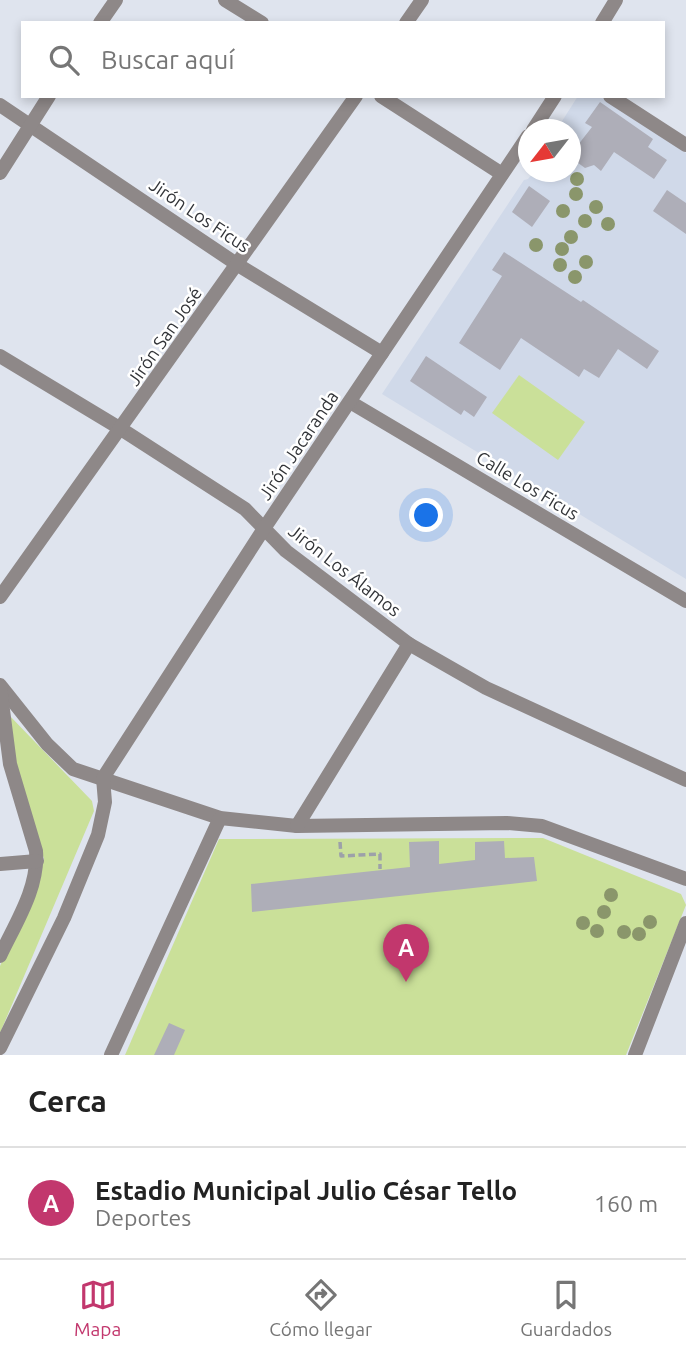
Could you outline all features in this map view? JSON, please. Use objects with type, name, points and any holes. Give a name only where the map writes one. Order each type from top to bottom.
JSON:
[{"type":"street","points":[[101,21],[116,0]]},
{"type":"street","points":[[225,0],[259,21]]},
{"type":"street","points":[[407,21],[422,0]]},
{"type":"street","points":[[603,21],[616,0]]},
{"type":"street","points":[[0,173],[48,98]]},
{"type":"street","name":"Jirón San José","points":[[0,597],[355,98]]},
{"type":"street","points":[[384,98],[502,174]]},
{"type":"street","points":[[540,119],[554,98]]},
{"type":"street","points":[[613,98],[686,145]]},
{"type":"street","name":"Jirón Los Ficus","points":[[0,105],[238,265],[382,352]]},
{"type":"street","name":"Jirón Jacaranda","points":[[103,778],[263,530],[518,151]]},
{"type":"street","name":"Jirón Los Álamos","points":[[0,356],[121,429],[244,509],[286,551],[409,644],[486,688],[686,779]]},
{"type":"street","name":"Calle Los Ficus","points":[[350,402],[686,601]]},
{"type":"street","points":[[297,826],[409,644]]},
{"type":"street","points":[[0,686],[47,744],[73,769],[220,818],[297,826],[507,823],[542,826],[686,879]]},
{"type":"street","points":[[0,686],[5,765],[37,860],[35,880],[0,956]]},
{"type":"street","points":[[0,1048],[64,918],[98,835],[105,802],[103,778]]},
{"type":"street","points":[[111,1055],[220,818]]},
{"type":"street","points":[[0,864],[37,860]]},
{"type":"street","points":[[635,1055],[686,923]]},
{"type":"path","points":[[339,826],[341,856],[380,854],[380,869]]},
{"type":"shaded area","points":[[577,98],[602,98],[686,153],[686,579],[382,394],[523,182],[581,182],[581,119],[563,119]]},
{"type":"green space","points":[[519,375],[585,422],[558,460],[492,413]]},
{"type":"green space","points":[[8,714],[92,801],[94,811],[0,1033],[0,966],[44,859],[15,769]]},
{"type":"green space","points":[[543,838],[681,894],[686,905],[626,1055],[125,1055],[219,839]]},
{"type":"building","points":[[600,102],[653,139],[648,147],[667,160],[654,179],[614,152],[601,171],[594,165],[585,168],[581,165],[581,141],[592,127],[585,123]]},
{"type":"building","points":[[529,186],[550,201],[532,227],[512,212]]},
{"type":"building","points":[[667,190],[686,203],[686,234],[653,211]]},
{"type":"building","points":[[504,252],[659,351],[647,369],[618,349],[599,378],[584,369],[579,377],[521,338],[500,370],[459,343],[502,276],[492,270]]},
{"type":"building","points":[[426,356],[487,397],[474,417],[464,410],[461,415],[410,381]]},
{"type":"building","points":[[439,841],[439,864],[475,860],[475,842],[504,841],[505,858],[534,857],[537,881],[252,912],[251,884],[410,867],[409,842]]},
{"type":"building","points":[[169,1023],[185,1030],[174,1055],[154,1055]]},
{"type":"place","name":"Estadio Municipal Julio César Tello","points":[[406,982]]}]
